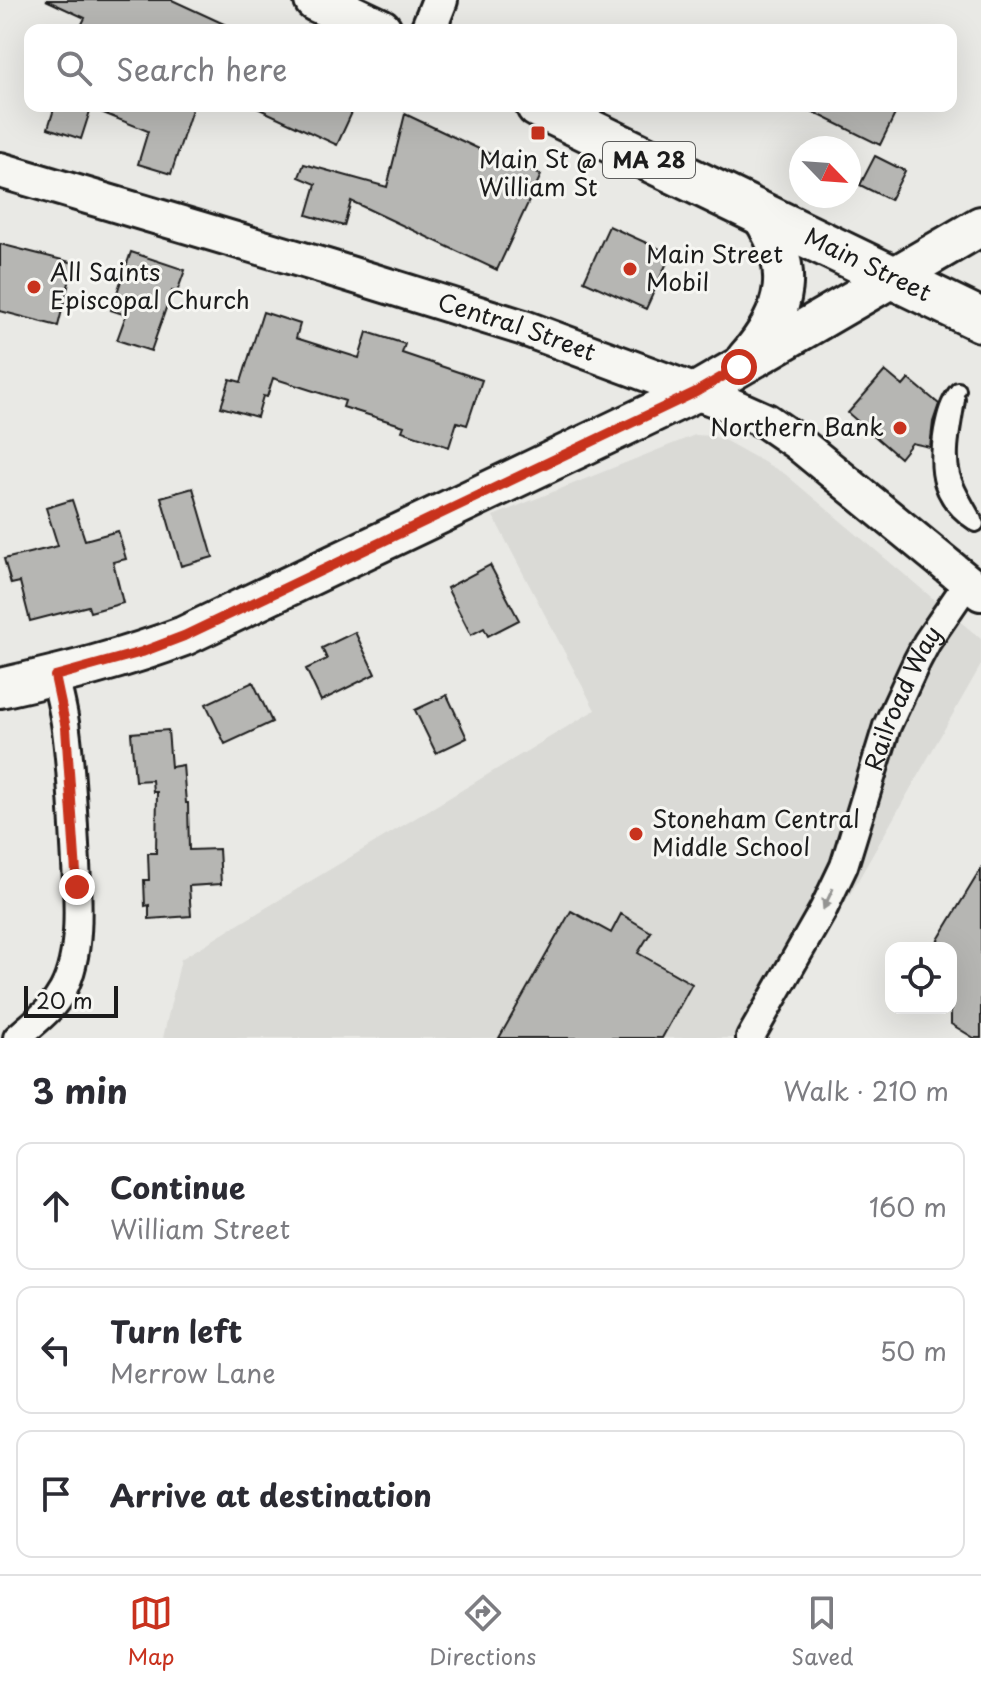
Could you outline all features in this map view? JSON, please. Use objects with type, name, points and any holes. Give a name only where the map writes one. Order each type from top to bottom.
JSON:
[{"type":"main road","points":[[316,0],[367,24]]},
{"type":"main road","name":"Main Street","points":[[550,112],[981,320]]},
{"type":"main road","points":[[739,367],[762,341],[771,324],[784,282],[780,249],[760,213]]},
{"type":"main road","points":[[0,688],[142,652],[184,636],[696,392],[981,226]]},
{"type":"street","points":[[430,24],[440,0]]},
{"type":"street","name":"Central Street","points":[[0,170],[524,328],[728,404],[766,421],[798,443],[975,587]]},
{"type":"street","name":"Railroad Way","points":[[750,1038],[823,910],[844,866],[887,726],[917,661],[927,642],[975,587]]},
{"type":"street","points":[[17,1038],[48,1012],[62,992],[71,971],[76,931],[77,887],[71,783],[66,728],[55,676]]},
{"type":"lane","points":[[958,390],[950,452],[951,473],[976,524]]},
{"type":"shaded area","name":"Stoneham Central Middle School","points":[[695,435],[713,436],[726,441],[785,474],[981,639],[981,665],[768,1038],[163,1038],[181,959],[595,710],[493,516]]},
{"type":"building","points":[[46,0],[172,0],[224,24],[82,24],[85,18]]},
{"type":"building","points":[[53,112],[90,112],[81,139],[48,128]]},
{"type":"building","points":[[101,112],[191,112],[171,174],[138,164],[148,131]]},
{"type":"building","points":[[266,112],[352,112],[337,145]]},
{"type":"building","points":[[813,112],[896,112],[880,145]]},
{"type":"building","points":[[405,114],[541,175],[497,270],[351,201],[344,226],[307,215],[316,184],[299,177],[304,164],[387,187]]},
{"type":"building","points":[[875,156],[905,171],[890,200],[861,183]]},
{"type":"building","points":[[609,226],[671,254],[646,309],[584,281]]},
{"type":"building","name":"All Saints Episcopal Church","points":[[0,244],[74,263],[58,326],[0,311]]},
{"type":"building","points":[[131,252],[185,270],[177,292],[172,291],[151,351],[117,340],[126,315],[111,310]]},
{"type":"building","points":[[263,312],[300,324],[296,338],[359,358],[367,332],[405,344],[402,353],[482,380],[467,425],[457,422],[449,447],[402,431],[404,426],[343,407],[345,401],[273,378],[267,397],[263,396],[257,417],[221,407],[230,379],[241,382]]},
{"type":"building","name":"Northern Bank","points":[[885,371],[903,386],[909,379],[939,404],[930,447],[912,443],[900,458],[848,413]]},
{"type":"building","points":[[193,488],[213,557],[181,566],[161,497]]},
{"type":"building","points":[[72,500],[85,540],[118,531],[126,559],[113,562],[123,603],[90,612],[88,606],[30,621],[20,582],[11,584],[4,559],[58,546],[46,508]]},
{"type":"building","points":[[490,565],[519,620],[488,636],[484,628],[471,635],[447,588]]},
{"type":"building","points":[[355,632],[375,674],[321,701],[306,669],[327,659],[322,648]]},
{"type":"building","points":[[253,682],[272,722],[225,744],[206,704]]},
{"type":"building","points":[[447,695],[467,738],[436,753],[415,710]]},
{"type":"building","points":[[168,730],[171,767],[183,765],[189,850],[219,849],[221,884],[189,886],[191,916],[149,919],[144,880],[149,880],[148,853],[156,853],[157,792],[153,792],[152,780],[135,781],[131,733]]},
{"type":"building","points":[[981,869],[981,1038],[974,1038],[951,1024],[951,1014],[957,1014],[957,942],[937,942]]},
{"type":"building","points":[[571,911],[611,933],[621,914],[651,932],[638,953],[692,984],[662,1038],[499,1038]]},
{"type":"place","name":"Main St @ William St","points":[[538,133]]},
{"type":"place","name":"Main Street Mobil","points":[[630,269]]},
{"type":"place","name":"All Saints Episcopal Church","points":[[34,287]]},
{"type":"place","name":"Northern Bank","points":[[900,428]]},
{"type":"place","name":"Stoneham Central Middle School","points":[[636,834]]},
{"type":"route","points":[[77,887],[66,728],[55,676],[142,652],[184,636],[696,392],[739,367]]}]
